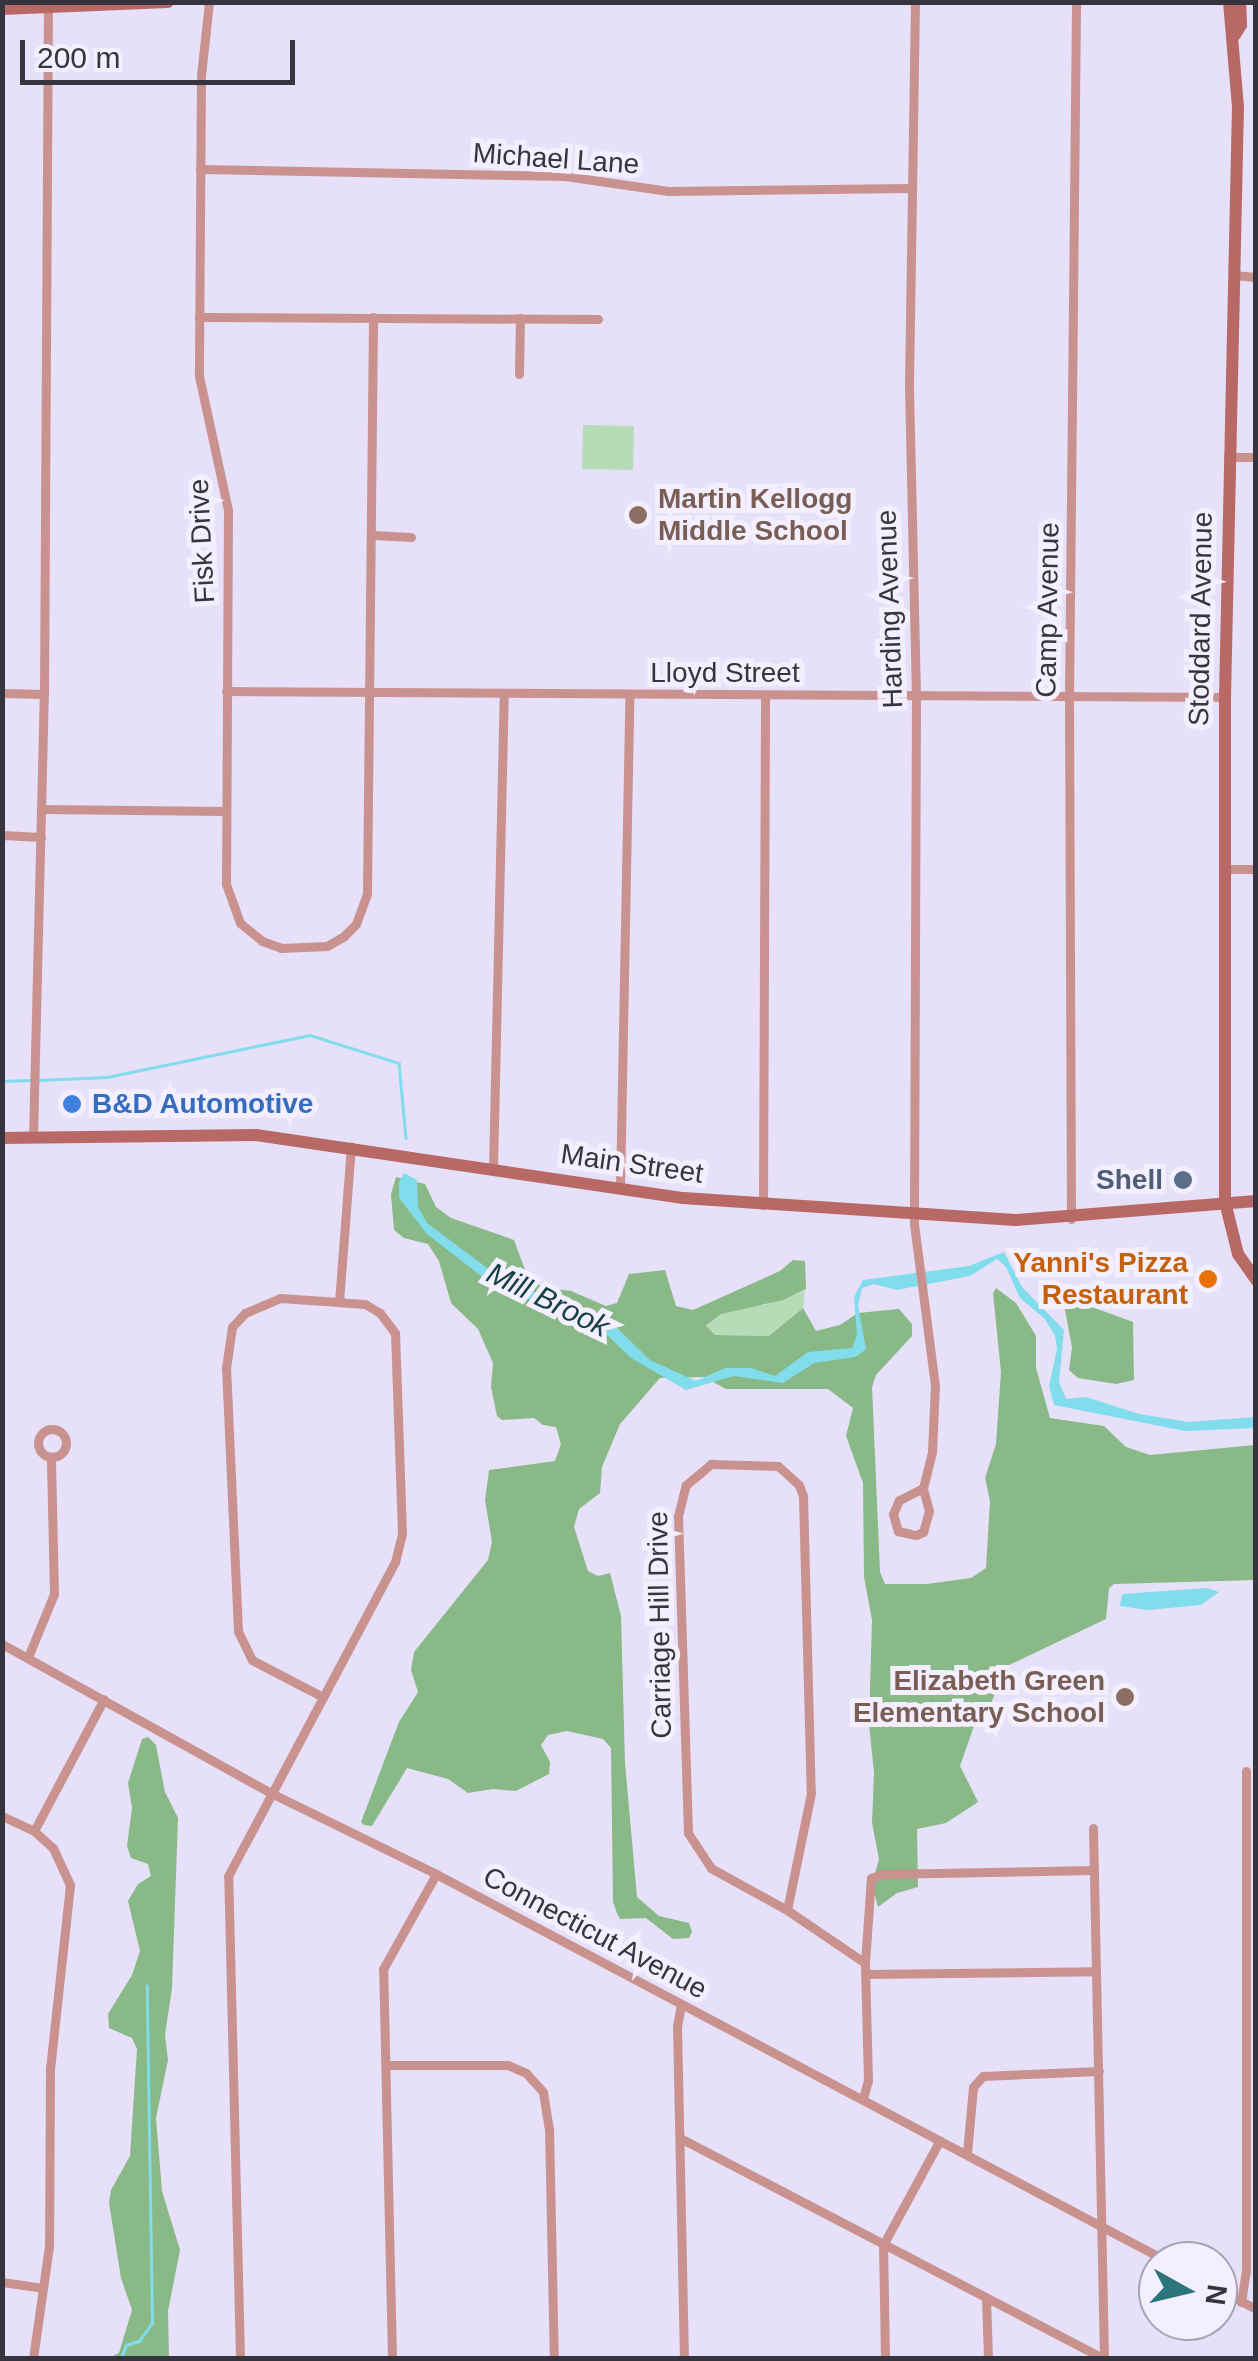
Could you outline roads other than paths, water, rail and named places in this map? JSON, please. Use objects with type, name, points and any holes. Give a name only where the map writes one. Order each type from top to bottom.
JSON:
[{"type":"main road","points":[[2,9],[168,2]]},
{"type":"main road","name":"Stoddard Avenue","points":[[1229,2],[1228,26],[1235,36]]},
{"type":"main road","name":"Stoddard Avenue","points":[[1240,2],[1241,26],[1235,36],[1228,457],[1224,1202],[1238,1254],[1256,1280]]},
{"type":"main road","name":"Main Street","points":[[2,1138],[256,1135],[620,1188],[764,1204],[914,1214],[1071,1219],[1256,1201]]},
{"type":"street","name":"Fisk Drive","points":[[209,2],[200,76],[199,376],[228,510],[226,884],[240,923],[262,941],[281,948],[328,946],[356,924],[368,893],[369,692]]},
{"type":"street","name":"Harding Avenue","points":[[915,2],[910,188],[910,516],[916,695],[914,1214],[934,1385],[932,1452],[923,1488],[929,1511],[923,1532],[916,1535],[898,1531],[893,1514],[899,1500],[923,1488]]},
{"type":"street","name":"Camp Avenue","points":[[1071,1219],[1070,698],[1076,2]]},
{"type":"street","points":[[33,1138],[44,694],[48,9]]},
{"type":"street","name":"Michael Lane","points":[[200,169],[565,176],[668,190],[910,188]]},
{"type":"street","points":[[1233,276],[1256,277]]},
{"type":"street","points":[[199,317],[598,319]]},
{"type":"street","points":[[369,692],[373,317]]},
{"type":"street","points":[[518,374],[520,318]]},
{"type":"street","points":[[1228,457],[1256,457]]},
{"type":"street","points":[[372,536],[412,537]]},
{"type":"street","name":"Lloyd Street","points":[[226,691],[1225,697]]},
{"type":"street","points":[[2,694],[44,694]]},
{"type":"street","points":[[493,1169],[504,695]]},
{"type":"street","points":[[620,1188],[629,696]]},
{"type":"street","points":[[764,1204],[765,696]]},
{"type":"street","points":[[42,809],[226,812]]},
{"type":"street","points":[[2,835],[41,836]]},
{"type":"street","points":[[1225,869],[1256,869]]},
{"type":"street","points":[[340,1302],[352,1146]]},
{"type":"street","points":[[240,2358],[228,1876],[273,1794],[395,1562],[402,1533],[395,1333],[380,1313],[365,1304],[280,1298],[245,1313],[232,1327],[226,1368],[238,1630],[252,1660],[323,1698]]},
{"type":"street","points":[[28,1657],[54,1594],[51,1457]]},
{"type":"street","name":"Carriage Hill Drive","points":[[787,1910],[811,1793],[803,1496],[790,1474],[778,1466],[766,1462],[711,1464],[686,1486],[678,1516],[688,1832],[711,1868],[787,1910],[866,1968]]},
{"type":"street","name":"Connecticut Avenue","points":[[2,1644],[273,1794],[436,1874],[1138,2245]]},
{"type":"street","points":[[34,1831],[104,1699]]},
{"type":"street","points":[[1242,2302],[1246,2272],[1246,1770]]},
{"type":"street","points":[[2,1816],[34,1831],[53,1848],[70,1885],[52,2053],[49,2246],[33,2358]]},
{"type":"street","points":[[680,2138],[1103,2358],[1093,1828]]},
{"type":"street","points":[[863,2098],[868,2081],[866,1968],[871,1878],[882,1874],[1094,1870]]},
{"type":"street","points":[[392,2358],[383,1968],[436,1874]]},
{"type":"street","points":[[866,1968],[1096,1971]]},
{"type":"street","points":[[681,2004],[677,2026],[684,2358]]},
{"type":"street","points":[[386,2065],[508,2065],[526,2072],[543,2092],[550,2128],[554,2358]]},
{"type":"street","points":[[967,2154],[976,2082],[992,2073],[1099,2071]]},
{"type":"street","points":[[886,2358],[883,2245],[940,2140]]},
{"type":"street","points":[[2,2282],[43,2288]]},
{"type":"street","points":[[986,2298],[988,2358]]},
{"type":"street","points":[[1238,2300],[1256,2309]]},
{"type":"water","points":[[404,1173],[417,1180],[418,1207],[427,1223],[502,1279],[610,1321],[650,1360],[696,1381],[725,1368],[751,1368],[775,1376],[808,1352],[852,1348],[857,1335],[854,1297],[863,1280],[969,1266],[1004,1252],[1022,1287],[1064,1330],[1059,1382],[1066,1399],[1086,1397],[1139,1414],[1189,1422],[1255,1417],[1255,1428],[1185,1431],[1054,1405],[1049,1386],[1057,1349],[1055,1336],[1045,1319],[1020,1298],[1006,1267],[997,1259],[970,1276],[897,1290],[874,1284],[862,1288],[858,1306],[866,1349],[856,1357],[814,1363],[783,1383],[734,1376],[686,1390],[631,1358],[600,1328],[490,1283],[427,1234],[399,1198],[399,1182]]},
{"type":"water","points":[[1207,1588],[1219,1592],[1201,1605],[1148,1610],[1120,1606],[1122,1594]]},
{"type":"waterway","name":"Mill Brook","points":[[39,1080],[107,1077],[310,1035],[399,1063],[406,1138]]},
{"type":"waterway","name":"Mill Brook","points":[[2,1081],[31,1080]]},
{"type":"waterway","points":[[121,2358],[126,2345],[139,2341],[152,2323],[147,1986]]},
{"type":"place","name":"Martin Kellogg Middle School","points":[[638,515]]},
{"type":"place","name":"B&D Automotive","points":[[72,1104]]},
{"type":"place","name":"Shell","points":[[1183,1180]]},
{"type":"place","name":"Yanni's Pizza Restaurant","points":[[1208,1279]]},
{"type":"place","name":"Elizabeth Green Elementary School","points":[[1125,1697]]}]
